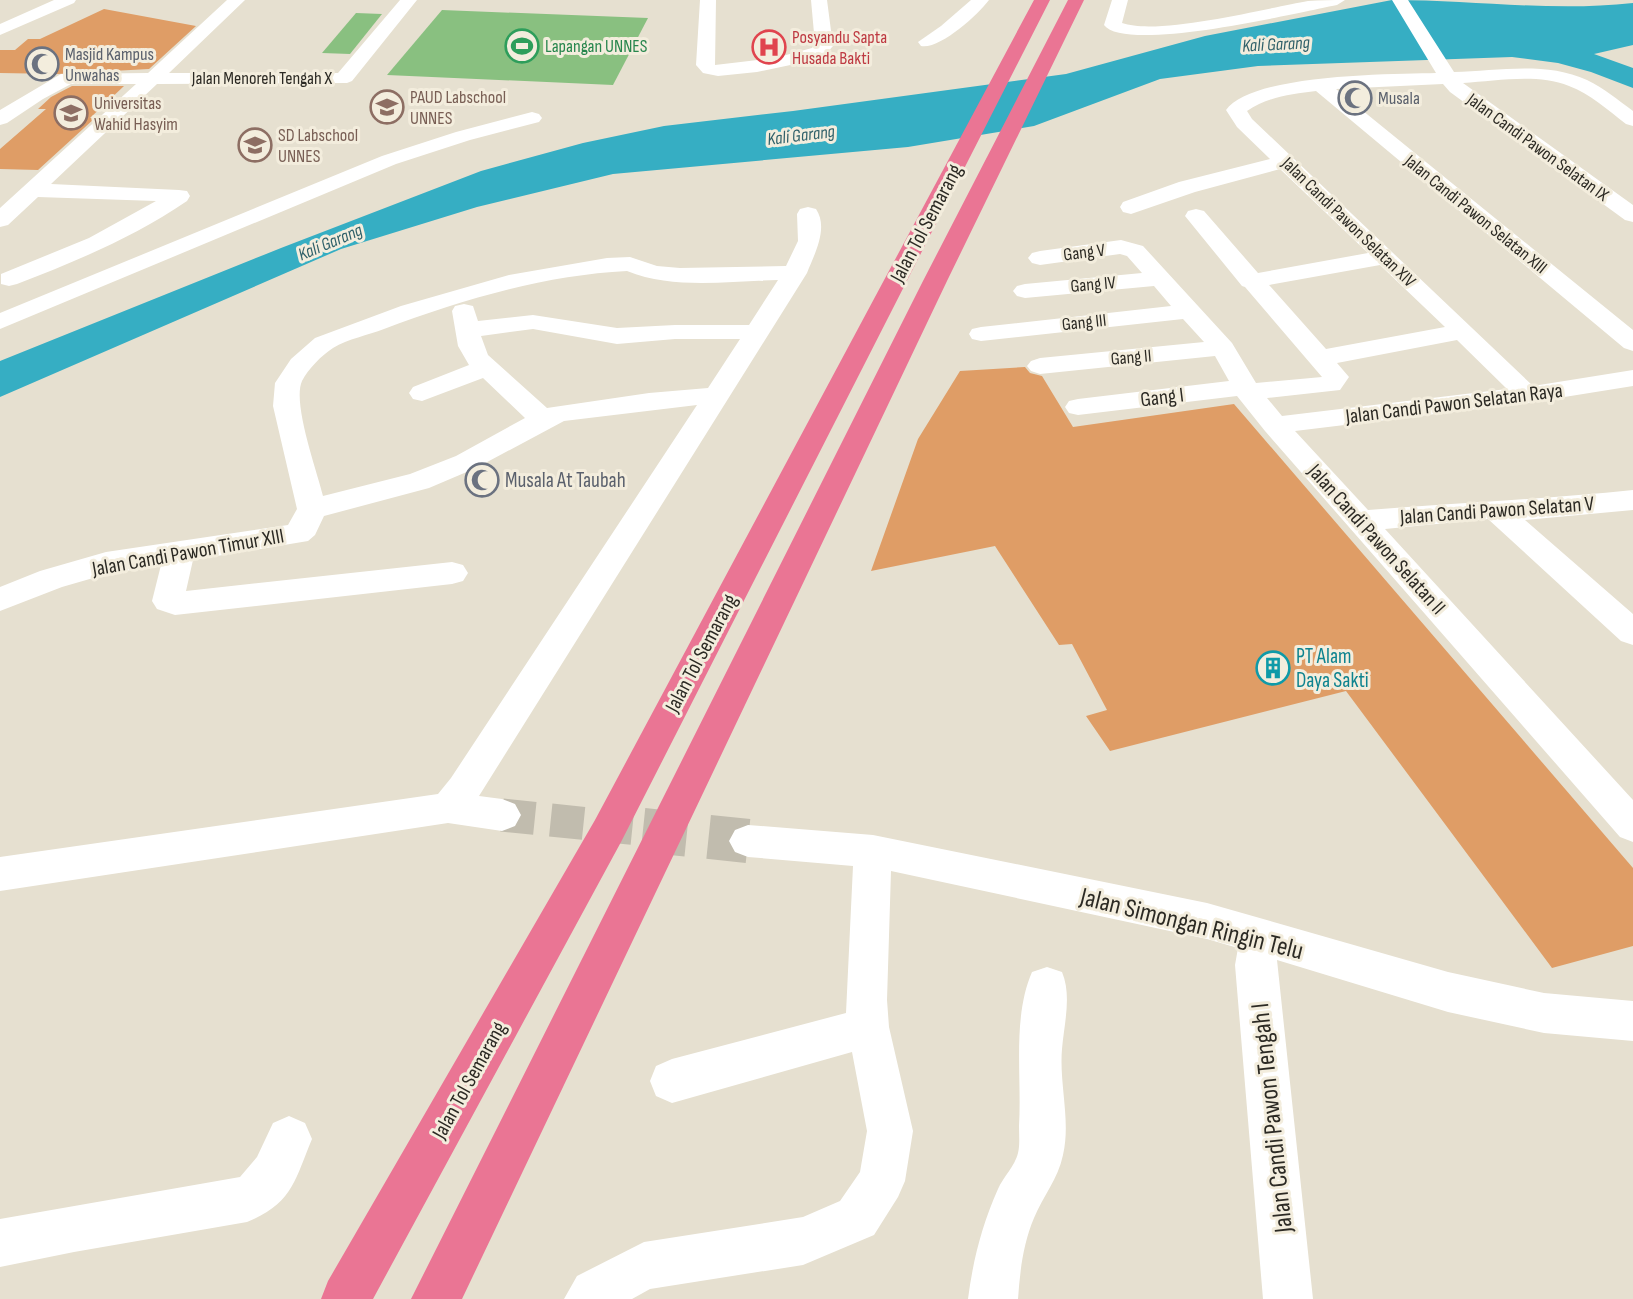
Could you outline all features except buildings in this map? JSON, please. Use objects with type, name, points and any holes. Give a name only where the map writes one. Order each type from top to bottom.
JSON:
[{"type":"highway","name":"Jalan Tol Semarang","points":[[346,1299],[608,831],[1042,0]]},
{"type":"highway","name":"Jalan Tol Semarang","points":[[436,1299],[935,280],[1076,0]]},
{"type":"street","points":[[0,30],[68,0]]},
{"type":"street","name":"Jalan Menoreh Tengah X","points":[[0,220],[237,0]]},
{"type":"street","name":"Jalan Menoreh Tengah X","points":[[42,91],[68,78],[340,79],[409,0]]},
{"type":"street","points":[[708,0],[705,65],[709,69],[718,71],[800,58],[821,50],[825,44],[819,0]]},
{"type":"street","points":[[927,42],[947,30],[981,0]]},
{"type":"street","points":[[1119,0],[1113,25],[1120,30],[1144,32],[1201,17],[1337,0]]},
{"type":"street","name":"Jalan Candi Pawon Selatan IX","points":[[1400,0],[1447,77],[1470,100],[1633,215]]},
{"type":"street","points":[[1320,85],[1370,80],[1447,77],[1527,75],[1563,78],[1582,84],[1633,120]]},
{"type":"street","name":"Jalan Candi Pawon Selatan XIV","points":[[1320,85],[1252,100],[1236,110],[1244,123],[1527,395]]},
{"type":"street","name":"Jalan Candi Pawon Selatan XIII","points":[[1320,85],[1633,343]]},
{"type":"street","points":[[10,89],[42,91]]},
{"type":"street","points":[[0,119],[42,91]]},
{"type":"street","points":[[0,322],[389,160],[463,136],[532,118]]},
{"type":"street","points":[[1131,207],[1187,187],[1286,161]]},
{"type":"street","points":[[9,279],[104,242],[148,218],[179,196],[33,190]]},
{"type":"street","points":[[448,808],[464,789],[795,273],[809,241],[808,214]]},
{"type":"street","points":[[1196,216],[1321,358],[1463,331]]},
{"type":"street","name":"Gang V","points":[[1040,258],[1128,247]]},
{"type":"street","name":"Jalan Candi Pawon Selatan II","points":[[1128,247],[1135,250],[1223,348],[1247,389],[1275,425],[1626,810]]},
{"type":"street","points":[[1250,280],[1384,257]]},
{"type":"street","points":[[717,395],[559,413],[543,419],[466,462],[419,481],[312,508],[286,406],[288,383],[300,364],[324,343],[410,311],[517,280],[607,265],[630,264],[653,273],[680,275],[795,273]]},
{"type":"street","name":"Gang IV","points":[[1025,291],[1160,278]]},
{"type":"street","name":"Gang III","points":[[981,334],[1188,311]]},
{"type":"street","points":[[543,419],[477,359],[471,346],[466,320],[533,322],[617,336],[675,332],[757,332]]},
{"type":"street","name":"Gang II","points":[[1040,366],[1223,348]]},
{"type":"street","name":"Gang I","points":[[1078,407],[1334,382],[1336,377],[1321,358]]},
{"type":"street","points":[[422,393],[485,368]]},
{"type":"street","name":"Jalan Candi Pawon Selatan Raya","points":[[1275,425],[1527,395],[1633,378]]},
{"type":"street","name":"Jalan Candi Pawon Selatan V","points":[[1360,520],[1495,509],[1528,510],[1633,500]]},
{"type":"street","name":"Jalan Candi Pawon Timur XIII","points":[[0,600],[51,579],[106,563],[297,534],[304,528],[312,508]]},
{"type":"street","points":[[1495,509],[1633,633]]},
{"type":"street","points":[[180,551],[168,601],[175,604],[452,573]]},
{"type":"street","points":[[0,874],[448,808],[502,815]]},
{"type":"street","name":"Jalan Simongan Ringin Telu","points":[[748,841],[873,851],[1207,921],[1448,992],[1544,1013],[1633,1021]]},
{"type":"street","points":[[589,1299],[594,1293],[644,1266],[803,1241],[857,1218],[882,1181],[890,1131],[867,1027],[866,1000],[873,851]]},
{"type":"street","name":"Jalan Candi Pawon Tengah I","points":[[1260,938],[1256,965],[1288,1299]]},
{"type":"street","points":[[993,1299],[997,1263],[1005,1231],[1016,1202],[1036,1169],[1041,1153],[1043,1095],[1040,1053],[1047,986]]},
{"type":"street","points":[[672,1081],[867,1027]]},
{"type":"street","points":[[0,1243],[247,1199],[262,1191],[274,1172],[289,1139]]},
{"type":"green space","name":"Lapangan UNNES","points":[[442,10],[648,18],[613,85],[387,75]]},
{"type":"green space","points":[[356,13],[382,14],[350,54],[322,53]]},
{"type":"water","name":"Kali Garang","points":[[1392,0],[1543,6],[1633,3],[1633,45],[1594,54],[1633,68],[1633,88],[1591,72],[1558,63],[1512,57],[1258,66],[1160,79],[1034,126],[908,147],[613,174],[477,207],[341,249],[0,397],[0,361],[281,248],[481,171],[583,143],[664,126],[1066,74],[1205,36]]},
{"type":"tunnel","points":[[502,815],[657,831]]},
{"type":"tunnel","points":[[643,830],[748,841]]},
{"type":"place","name":"Lapangan UNNES","points":[[522,46]]},
{"type":"place","name":"Posyandu Sapta Husada Bakti","points":[[769,47]]},
{"type":"place","name":"Masjid Kampus Unwahas","points":[[42,64]]},
{"type":"place","name":"Musala","points":[[1355,98]]},
{"type":"place","name":"PAUD Labschool UNNES","points":[[387,107]]},
{"type":"place","name":"Universitas Wahid Hasyim","points":[[71,113]]},
{"type":"place","name":"SD Labschool UNNES","points":[[255,145]]},
{"type":"place","name":"Musala At Taubah","points":[[482,480]]},
{"type":"place","name":"PT Alam Daya Sakti","points":[[1273,668]]}]
